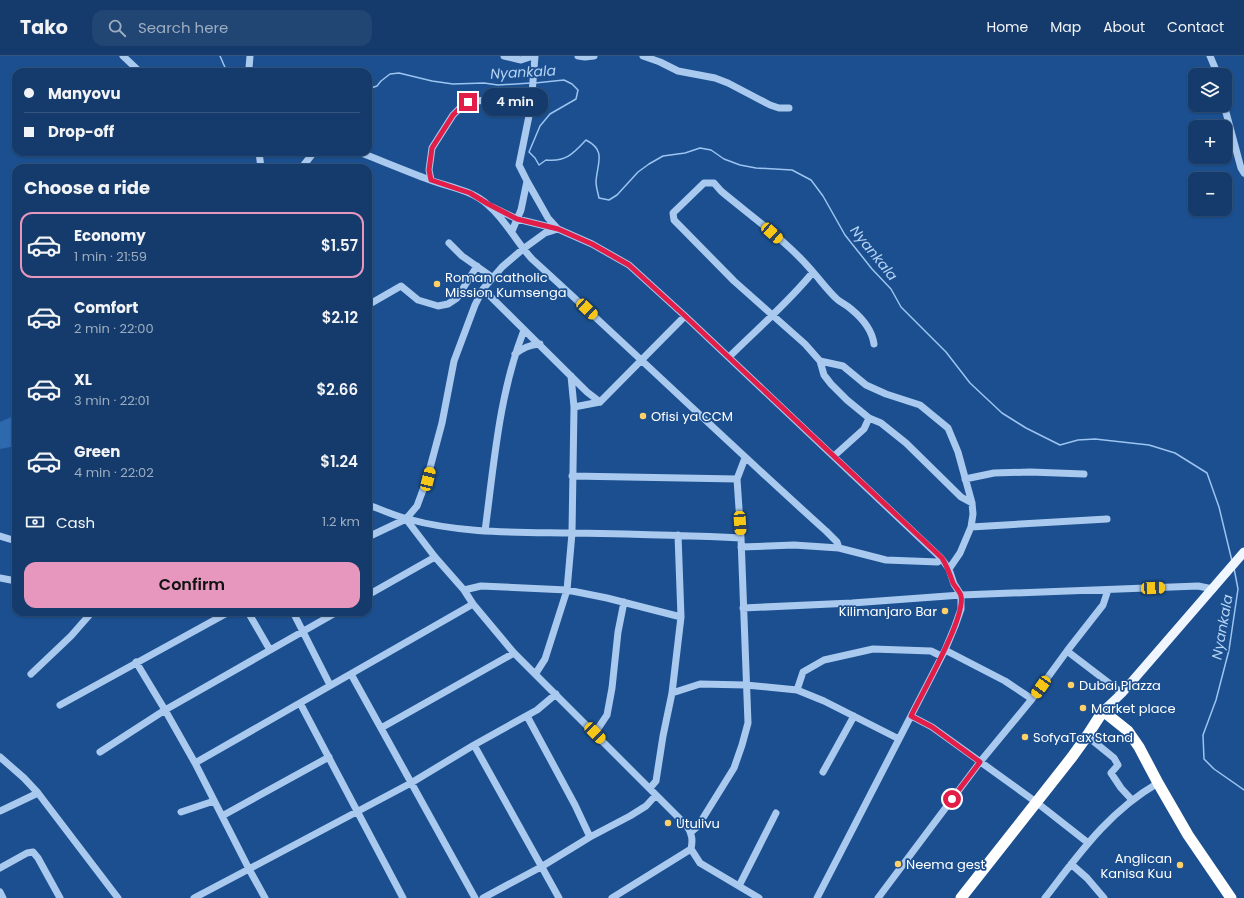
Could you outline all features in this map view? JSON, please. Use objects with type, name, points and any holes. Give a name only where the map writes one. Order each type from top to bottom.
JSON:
[{"type":"highway","points":[[961,898],[1087,736],[1103,711],[1128,731],[1139,747],[1188,836],[1231,898]]},
{"type":"main road","points":[[1103,711],[1122,693],[1244,552]]},
{"type":"street","points":[[123,56],[136,68]]},
{"type":"street","points":[[248,68],[250,56]]},
{"type":"street","points":[[504,56],[521,60],[534,56]]},
{"type":"street","points":[[534,56],[531,106],[519,165],[548,218],[558,229]]},
{"type":"street","points":[[578,56],[594,56]]},
{"type":"street","points":[[643,56],[678,71],[715,78],[770,105],[779,108],[789,108]]},
{"type":"street","points":[[1210,56],[1215,68]]},
{"type":"street","points":[[431,180],[429,170],[432,148],[453,115],[461,107],[468,102],[486,100],[501,104],[531,106]]},
{"type":"street","points":[[1226,112],[1241,168],[1244,172]]},
{"type":"street","points":[[305,164],[311,156]]},
{"type":"street","points":[[369,156],[431,180],[470,193],[517,219],[558,229],[592,244],[629,265],[942,558],[949,569],[954,584],[961,595],[961,609],[955,626],[943,653],[817,898]]},
{"type":"street","points":[[512,231],[521,210],[527,181]]},
{"type":"street","points":[[874,344],[870,330],[866,325],[851,309],[832,294],[805,262],[721,191],[714,183],[704,183],[673,213],[674,220],[734,281],[805,344],[820,362],[824,375],[847,400],[869,418],[881,423],[906,443],[961,497],[972,503]]},
{"type":"street","points":[[488,204],[512,231],[523,249],[745,458],[826,530],[837,542],[839,548]]},
{"type":"street","points":[[372,536],[406,519],[417,506],[428,479],[442,423],[454,361],[475,305],[483,289],[492,277],[523,249],[545,233],[558,229]]},
{"type":"street","points":[[449,242],[462,256],[492,277]]},
{"type":"street","points":[[372,303],[401,286],[418,300],[438,306],[448,304],[457,298],[477,266]]},
{"type":"street","points":[[729,357],[803,284],[813,272]]},
{"type":"street","points":[[483,289],[587,392],[600,402]]},
{"type":"street","points":[[574,407],[600,402],[685,316]]},
{"type":"street","points":[[484,531],[499,420],[514,354],[524,330]]},
{"type":"street","points":[[514,354],[524,347],[533,344],[540,344]]},
{"type":"street","points":[[820,362],[843,366],[866,385],[886,394],[920,405],[948,428],[958,452],[966,479],[973,514],[971,527],[960,552],[949,569]]},
{"type":"street","points":[[536,673],[545,659],[567,590],[572,533],[574,407],[571,376]]},
{"type":"street","points":[[834,456],[864,429],[869,418]]},
{"type":"street","points":[[691,832],[698,826],[734,768],[748,723],[742,608],[741,538],[737,479],[745,458]]},
{"type":"street","points":[[966,479],[994,473],[1030,472],[1084,474]]},
{"type":"street","points":[[572,476],[737,479]]},
{"type":"street","points":[[372,506],[406,519],[447,527],[484,531],[678,535],[741,538]]},
{"type":"street","points":[[406,519],[435,557],[464,590],[473,604],[514,653],[536,673],[687,826],[691,832],[693,842],[692,849],[700,863],[759,898]]},
{"type":"street","points":[[971,527],[1107,519]]},
{"type":"street","points":[[650,788],[656,781],[662,736],[672,693],[681,617],[678,535]]},
{"type":"street","points":[[0,536],[12,540]]},
{"type":"street","points":[[741,548],[794,545],[839,548],[886,560],[938,562],[942,558]]},
{"type":"street","points":[[372,592],[435,557]]},
{"type":"street","points":[[0,578],[12,580]]},
{"type":"street","points":[[464,590],[481,586],[567,590],[624,602],[681,617]]},
{"type":"street","points":[[742,608],[852,603],[961,595],[1198,586],[1213,589]]},
{"type":"street","points":[[878,898],[980,762],[1032,699],[1066,651],[1103,605],[1108,590]]},
{"type":"street","points":[[595,733],[607,715],[612,688],[618,632],[624,602]]},
{"type":"street","points":[[195,763],[473,604]]},
{"type":"street","points":[[31,674],[71,636],[88,616]]},
{"type":"street","points":[[60,706],[136,662],[222,616]]},
{"type":"street","points":[[250,616],[270,650]]},
{"type":"street","points":[[295,616],[330,686]]},
{"type":"street","points":[[100,752],[165,710],[330,616]]},
{"type":"street","points":[[796,690],[803,672],[824,660],[873,649],[931,651],[943,653],[1005,681],[1032,699]]},
{"type":"street","points":[[1066,651],[1122,693]]},
{"type":"street","points":[[381,728],[514,653]]},
{"type":"street","points":[[136,662],[195,763],[264,898]]},
{"type":"street","points":[[351,674],[475,898]]},
{"type":"street","points":[[672,693],[700,684],[746,685],[796,690],[824,701],[899,739]]},
{"type":"street","points":[[194,898],[357,810],[411,783],[474,745],[537,710],[556,694]]},
{"type":"street","points":[[300,703],[404,898]]},
{"type":"street","points":[[527,716],[575,805],[590,837]]},
{"type":"street","points":[[823,772],[854,716]]},
{"type":"street","points":[[911,716],[932,727],[1036,802],[1087,842]]},
{"type":"street","points":[[1087,736],[1114,758],[1118,765],[1111,773],[1120,788],[1132,800]]},
{"type":"street","points":[[474,745],[559,898]]},
{"type":"street","points":[[0,757],[24,778],[38,793],[118,898]]},
{"type":"street","points":[[222,816],[329,757]]},
{"type":"street","points":[[1045,898],[1087,842],[1132,800],[1158,783]]},
{"type":"street","points":[[0,811],[38,793]]},
{"type":"street","points":[[483,898],[541,867],[590,837],[646,806],[656,794]]},
{"type":"street","points":[[181,812],[214,801]]},
{"type":"street","points":[[739,886],[776,813]]},
{"type":"street","points":[[612,898],[626,895],[692,849]]},
{"type":"street","points":[[0,868],[27,853],[33,852],[38,858],[60,898]]},
{"type":"street","points":[[1071,864],[1087,878],[1104,898]]},
{"type":"street","points":[[0,892],[3,898]]},
{"type":"shaded area","points":[[12,417],[12,447],[0,449],[0,422]]},
{"type":"waterway","name":"Nyankala","points":[[220,56],[225,68]]},
{"type":"waterway","name":"Nyankala","points":[[372,88],[377,86],[390,74],[399,73],[432,81],[453,84],[484,83],[498,85],[531,83]]},
{"type":"waterway","name":"Nyankala","points":[[535,83],[564,80],[572,84],[578,90],[576,99],[550,114],[540,126],[529,152],[539,165],[546,160],[559,160],[569,156],[586,140],[592,144],[599,153],[596,182],[599,198],[609,200],[617,195],[638,172],[663,156],[685,153],[700,148],[711,150],[724,159],[740,165],[756,168],[792,170],[811,180],[823,196],[845,235],[872,269],[891,289],[901,307],[946,352],[970,383],[1002,413],[1026,428],[1060,445],[1078,440],[1095,439],[1149,445],[1175,453],[1207,473],[1219,507],[1232,561]]},
{"type":"waterway","name":"Nyankala","points":[[1234,568],[1238,589],[1229,650],[1216,700],[1203,735],[1204,759],[1214,769],[1244,790]]},
{"type":"place","name":"Roman catholic Mission Kumsenga","points":[[437,284]]},
{"type":"place","name":"Ofisi ya CCM","points":[[643,416]]},
{"type":"place","name":"Kilimanjaro Bar","points":[[945,611]]},
{"type":"place","name":"Dubai Plazza","points":[[1071,685]]},
{"type":"place","name":"Market place","points":[[1083,708]]},
{"type":"place","name":"SofyaTax Stand","points":[[1025,737]]},
{"type":"place","name":"Utulivu","points":[[668,823]]},
{"type":"place","name":"Neema gest","points":[[898,864]]},
{"type":"place","name":"Anglican Kanisa Kuu","points":[[1180,865]]},
{"type":"route","points":[[468,102],[453,115],[432,148],[429,170],[431,180],[470,193],[517,219],[558,229],[592,244],[629,265],[942,558],[949,569],[954,584],[961,595],[961,609],[944,650],[911,716],[932,727],[980,762],[952,799]]}]
